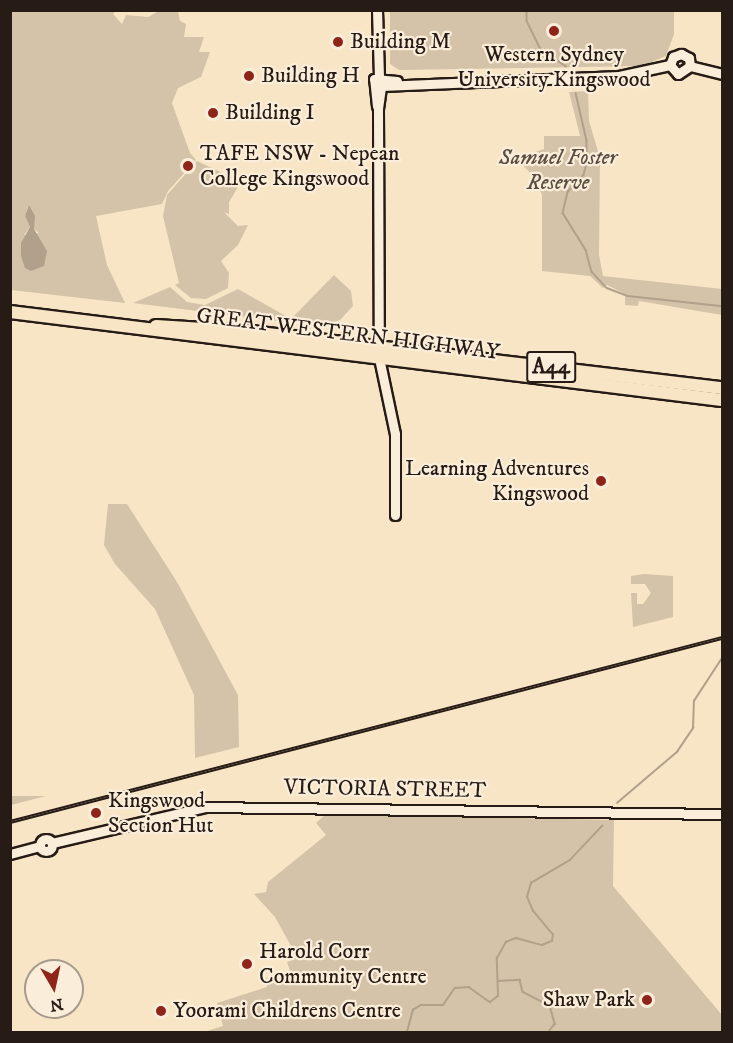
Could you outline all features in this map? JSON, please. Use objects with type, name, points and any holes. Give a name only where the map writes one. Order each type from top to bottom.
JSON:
[{"type":"highway","name":"GREAT WESTERN HIGHWAY","points":[[10,312],[149,327],[160,325],[251,332],[379,353],[723,400]]},
{"type":"highway","name":"GREAT WESTERN HIGHWAY","points":[[379,353],[723,388]]},
{"type":"street","points":[[377,10],[380,83],[378,108],[379,353],[395,434],[395,515]]},
{"type":"street","points":[[670,65],[673,57],[681,54],[688,58],[690,66]]},
{"type":"street","points":[[380,83],[619,76],[670,65]]},
{"type":"street","points":[[670,65],[678,74],[690,66],[723,74]]},
{"type":"street","name":"VICTORIA STREET","points":[[10,854],[40,846],[47,851],[51,843],[206,807],[723,814]]},
{"type":"green space","points":[[11,11],[116,11],[113,14],[122,24],[126,15],[148,17],[159,11],[178,11],[180,21],[186,24],[184,37],[204,37],[199,52],[210,52],[201,77],[178,88],[172,103],[190,153],[196,160],[168,191],[162,204],[96,216],[107,265],[125,303],[11,290]],"holes":[[[28,207],[34,229],[39,233],[24,235],[30,227],[25,216]]]},
{"type":"green space","name":"Western Sydney University Kingswood","points":[[390,11],[674,11],[674,34],[666,56],[642,66],[399,70],[390,64]]},
{"type":"green space","name":"Samuel Foster Reserve","points":[[588,91],[589,121],[600,158],[599,255],[603,276],[722,289],[722,315],[639,301],[638,306],[625,305],[625,294],[607,285],[603,288],[590,276],[542,271],[542,195],[536,179],[516,158],[544,149],[544,136],[580,136],[569,92]]},
{"type":"green space","points":[[197,161],[227,175],[237,172],[236,181],[241,182],[229,202],[229,214],[224,212],[238,226],[248,225],[238,245],[221,261],[229,273],[228,288],[206,299],[191,298],[175,285],[179,283],[163,216],[167,195]]},
{"type":"green space","points":[[334,275],[351,291],[353,306],[340,320],[320,326],[306,319],[295,323],[133,303],[170,287],[187,302],[205,305],[238,289],[291,319]]},
{"type":"green space","points":[[108,504],[127,504],[177,582],[238,695],[239,747],[195,758],[194,695],[155,609],[115,564],[104,545]]},
{"type":"green space","points":[[644,574],[673,576],[673,617],[633,627],[631,593],[637,593],[637,604],[643,604],[651,593],[645,584],[631,584],[631,576]]},
{"type":"green space","points":[[11,796],[46,796],[11,805]]},
{"type":"green space","points":[[326,814],[614,820],[613,886],[722,1015],[722,1032],[204,1032],[223,1026],[217,1003],[267,987],[265,979],[290,971],[287,962],[295,959],[291,946],[275,917],[254,894],[266,892],[268,882],[326,835],[316,823]]},
{"type":"shaded area","points":[[29,205],[35,216],[34,229],[47,251],[44,266],[31,271],[25,268],[21,256],[21,243],[30,227],[25,216]]},
{"type":"waterway","points":[[527,10],[527,21],[540,48],[566,66]]},
{"type":"waterway","points":[[576,93],[587,141],[587,163],[584,175],[568,192],[563,213],[586,250],[592,272],[607,288],[628,296],[722,306]]},
{"type":"waterway","points":[[617,803],[677,752],[693,728],[694,701],[722,658]]},
{"type":"waterway","points":[[407,1032],[413,1010],[421,1005],[443,1005],[455,988],[469,987],[490,1002],[498,996],[497,958],[506,942],[516,938],[542,945],[552,941],[553,935],[533,911],[527,897],[531,883],[570,860],[602,826]]},
{"type":"waterway","points":[[498,981],[520,980],[523,992],[550,1006],[555,1024],[549,1032]]},
{"type":"railway","points":[[10,822],[722,638]]},
{"type":"place","name":"Western Sydney University Kingswood","points":[[554,31]]},
{"type":"place","name":"Building M","points":[[338,42]]},
{"type":"place","name":"Building H","points":[[249,76]]},
{"type":"place","name":"Building I","points":[[213,113]]},
{"type":"place","name":"TAFE NSW - Nepean College Kingswood","points":[[188,166]]},
{"type":"place","name":"Learning Adventures Kingswood","points":[[601,481]]},
{"type":"place","name":"Kingswood Section Hut","points":[[96,813]]},
{"type":"place","name":"Harold Corr Community Centre","points":[[247,964]]},
{"type":"place","name":"Shaw Park","points":[[647,1000]]},
{"type":"place","name":"Yoorami Childrens Centre","points":[[161,1011]]}]
